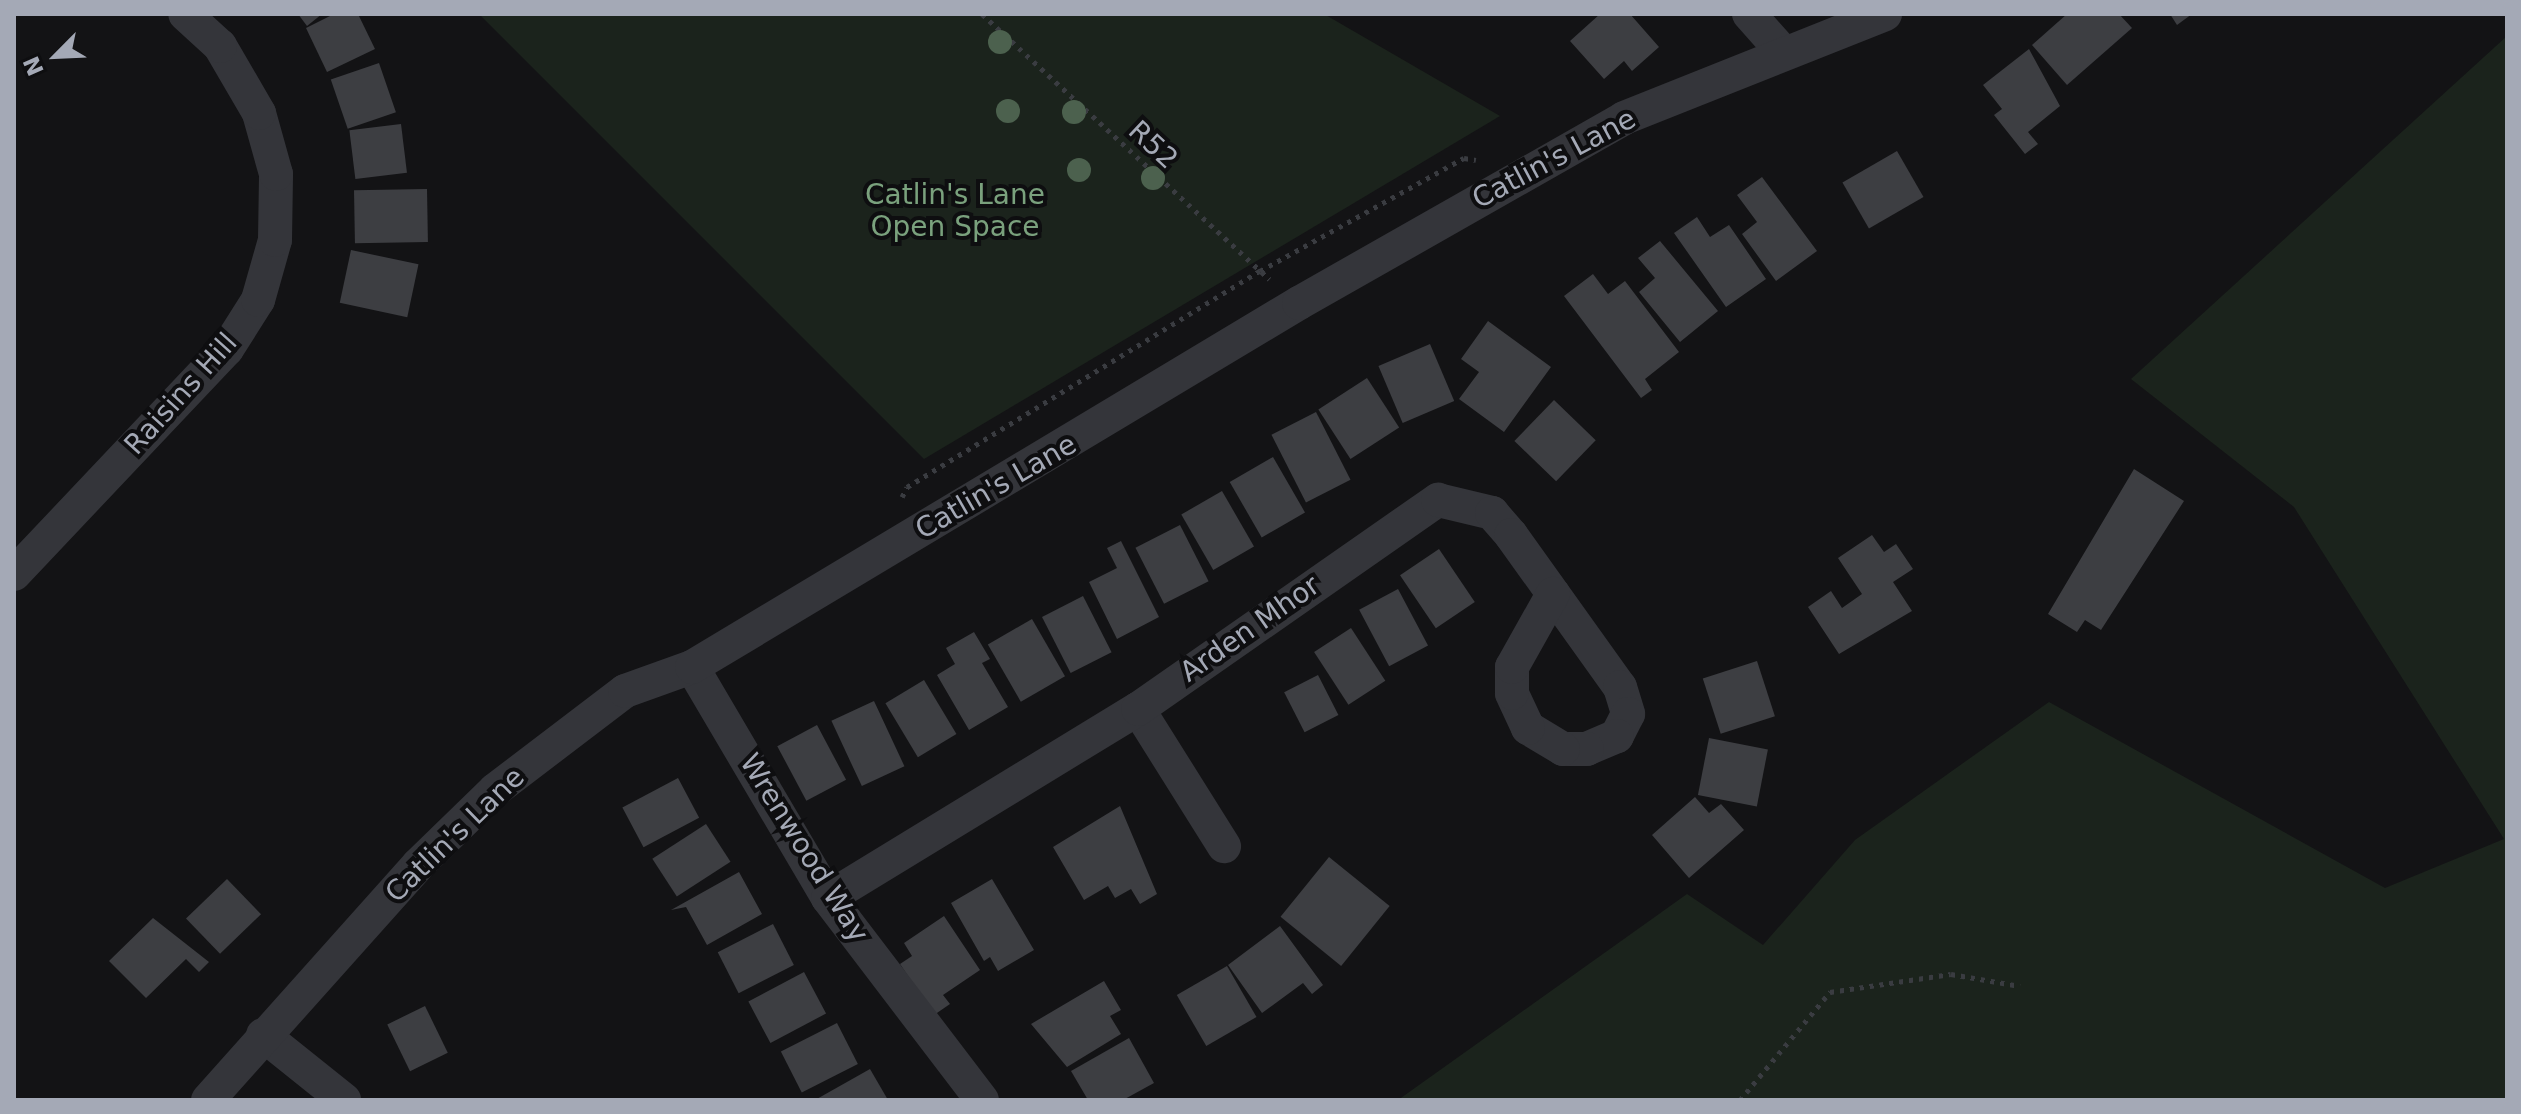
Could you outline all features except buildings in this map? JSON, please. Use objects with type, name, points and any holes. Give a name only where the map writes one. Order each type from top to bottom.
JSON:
[{"type":"street","name":"Raisins Hill","points":[[14,574],[227,349],[258,300],[275,240],[276,174],[259,113],[220,46],[185,14]]},
{"type":"street","points":[[1749,14],[1782,51]]},
{"type":"street","name":"Catlin's Lane","points":[[208,1100],[263,1035],[495,790],[625,691],[692,667],[871,558],[1027,472],[1299,303],[1624,118],[1782,51],[1885,14]]},
{"type":"street","name":"Arden Mhor","points":[[828,898],[1138,709],[1438,500],[1492,513],[1553,594],[1620,687],[1628,714],[1617,736],[1587,749],[1563,749],[1528,728],[1512,693],[1512,667],[1553,594]]},
{"type":"street","name":"Wrenwood Way","points":[[692,667],[828,898],[982,1100]]},
{"type":"street","points":[[1138,709],[1224,846]]},
{"type":"street","points":[[263,1035],[344,1100]]},
{"type":"path","name":"R52","points":[[982,14],[1260,271],[1299,303]]},
{"type":"path","points":[[871,558],[907,487],[1260,271],[1464,158],[1536,166]]},
{"type":"path","points":[[1740,1100],[1830,992],[1951,974],[2020,986]]},
{"type":"green space","name":"Catlin's Lane Open Space","points":[[479,14],[1324,14],[1500,116],[924,459]]},
{"type":"green space","points":[[2507,36],[2507,1100],[1398,1100],[1687,894],[1763,945],[1855,840],[2049,702],[2385,888],[2504,839],[2294,507],[2131,379]]}]
